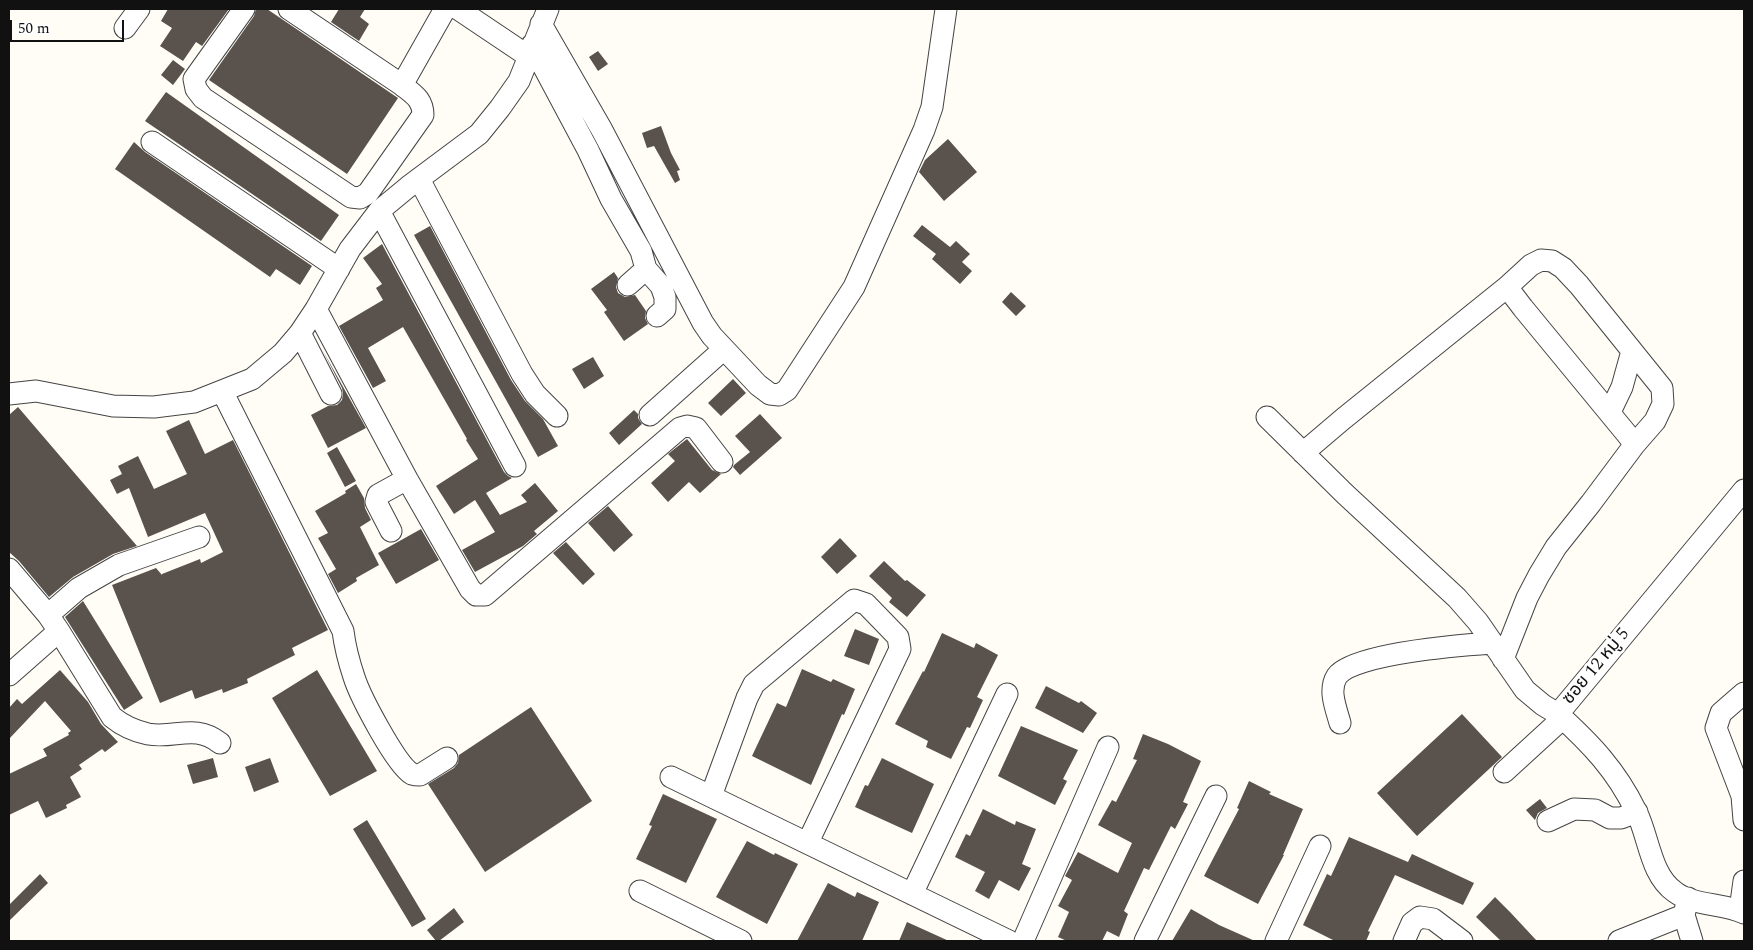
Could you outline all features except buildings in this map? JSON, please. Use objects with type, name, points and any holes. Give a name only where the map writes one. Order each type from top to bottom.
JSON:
[{"type":"street","points":[[125,28],[139,9]]},
{"type":"street","points":[[244,9],[194,79],[196,90],[204,98],[351,197],[360,198],[368,193],[423,115],[420,99],[289,9]]},
{"type":"street","points":[[402,85],[445,9]]},
{"type":"street","points":[[458,9],[530,51],[588,150],[611,199],[640,250],[646,270],[661,286],[665,297],[665,309],[658,316]]},
{"type":"street","points":[[544,17],[700,317],[712,336],[758,385],[770,394],[780,395],[787,390],[854,287],[924,130],[932,107],[946,9]]},
{"type":"street","points":[[9,394],[36,391],[112,406],[154,407],[194,402],[252,379],[283,353],[300,333],[350,249],[379,211],[479,134],[500,108],[518,81],[544,17]]},
{"type":"street","points":[[152,142],[339,269]]},
{"type":"street","points":[[419,179],[522,374],[535,394],[557,416]]},
{"type":"street","points":[[379,211],[515,466]]},
{"type":"street","points":[[1303,453],[1507,287],[1531,265],[1541,260],[1552,261],[1563,268],[1579,285],[1662,388],[1663,404],[1655,421],[1635,444],[1552,554],[1498,651]]},
{"type":"street","points":[[628,285],[646,270]]},
{"type":"street","points":[[1507,287],[1635,444]]},
{"type":"street","points":[[316,309],[407,479],[470,588],[476,595],[485,595],[680,428],[687,426],[696,428],[722,462]]},
{"type":"street","points":[[300,333],[331,394]]},
{"type":"street","points":[[650,415],[724,348]]},
{"type":"street","points":[[1610,412],[1622,387],[1632,351]]},
{"type":"street","points":[[222,391],[343,632],[346,652],[355,680],[374,719],[399,761],[412,774],[420,775],[447,758]]},
{"type":"street","points":[[1267,417],[1344,494],[1457,598],[1525,690],[1543,706],[1561,716],[1504,772]]},
{"type":"street","points":[[391,530],[376,502],[378,495],[407,479]]},
{"type":"street","name":"ซอย 12 หมู่ 5","points":[[1742,912],[1686,907],[1663,880],[1637,812],[1620,782],[1599,752],[1561,716],[1744,490]]},
{"type":"street","points":[[9,675],[54,623],[79,588],[119,565],[199,537]]},
{"type":"street","points":[[9,569],[54,623],[112,717],[124,727],[149,734],[197,732],[211,736],[220,743]]},
{"type":"street","points":[[711,796],[747,698],[754,684],[854,600],[866,604],[898,637],[900,648],[808,842]]},
{"type":"street","points":[[1340,723],[1332,695],[1333,686],[1338,674],[1354,665],[1382,656],[1450,646],[1498,651]]},
{"type":"street","points":[[1744,693],[1721,713],[1716,728],[1742,796],[1744,820]]},
{"type":"street","points":[[912,894],[1008,694]]},
{"type":"street","points":[[1023,941],[1108,747]]},
{"type":"street","points":[[671,777],[1009,941]]},
{"type":"street","points":[[1145,941],[1216,796]]},
{"type":"street","points":[[1548,822],[1574,810],[1595,810],[1610,818],[1621,818],[1637,812]]},
{"type":"street","points":[[1276,941],[1320,846]]},
{"type":"street","points":[[1742,912],[1744,881]]},
{"type":"street","points":[[640,891],[741,941]]},
{"type":"street","points":[[1619,941],[1686,907],[1692,941]]},
{"type":"street","points":[[1404,941],[1412,923],[1420,917],[1433,919],[1462,941]]}]
